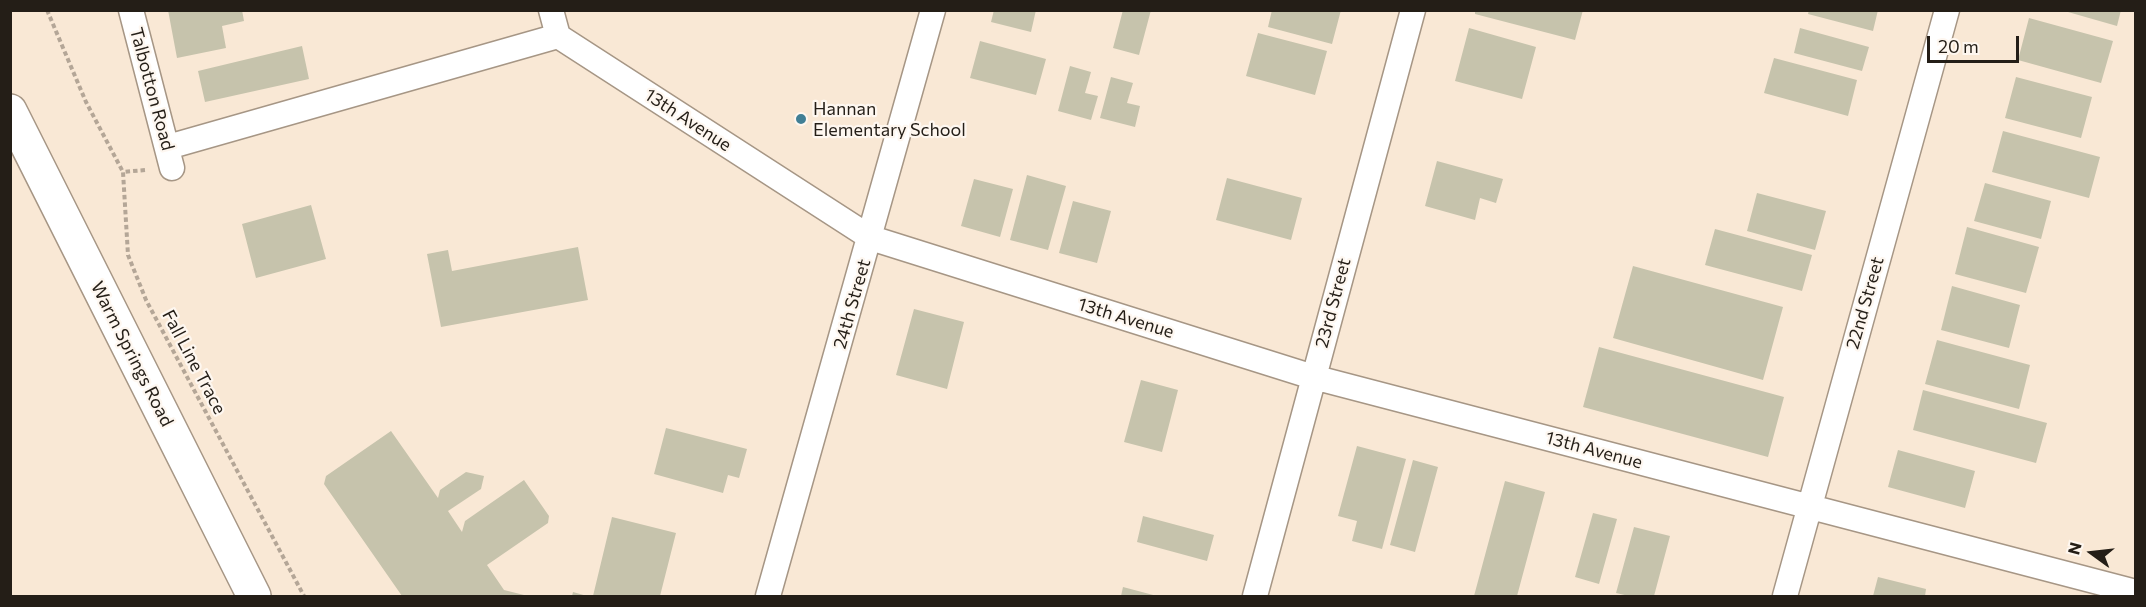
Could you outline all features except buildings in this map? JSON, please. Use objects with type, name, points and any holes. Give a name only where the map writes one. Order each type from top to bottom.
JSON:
[{"type":"main road","name":"Warm Springs Road","points":[[11,112],[254,597]]},
{"type":"street","name":"Talbotton Road","points":[[131,10],[170,158]]},
{"type":"street","points":[[170,158],[558,36],[551,10]]},
{"type":"street","name":"24th Street","points":[[768,597],[933,10]]},
{"type":"street","name":"23rd Street","points":[[1255,597],[1413,10]]},
{"type":"street","name":"22nd Street","points":[[1785,597],[1947,10]]},
{"type":"street","name":"13th Avenue","points":[[558,36],[870,238],[1313,377],[2136,592]]},
{"type":"path","points":[[47,10],[86,102],[123,172],[170,158]]},
{"type":"path","name":"Fall Line Trace","points":[[123,172],[128,255],[146,300],[304,597]]},
{"type":"place","name":"Hannan Elementary School","points":[[801,119]]}]
